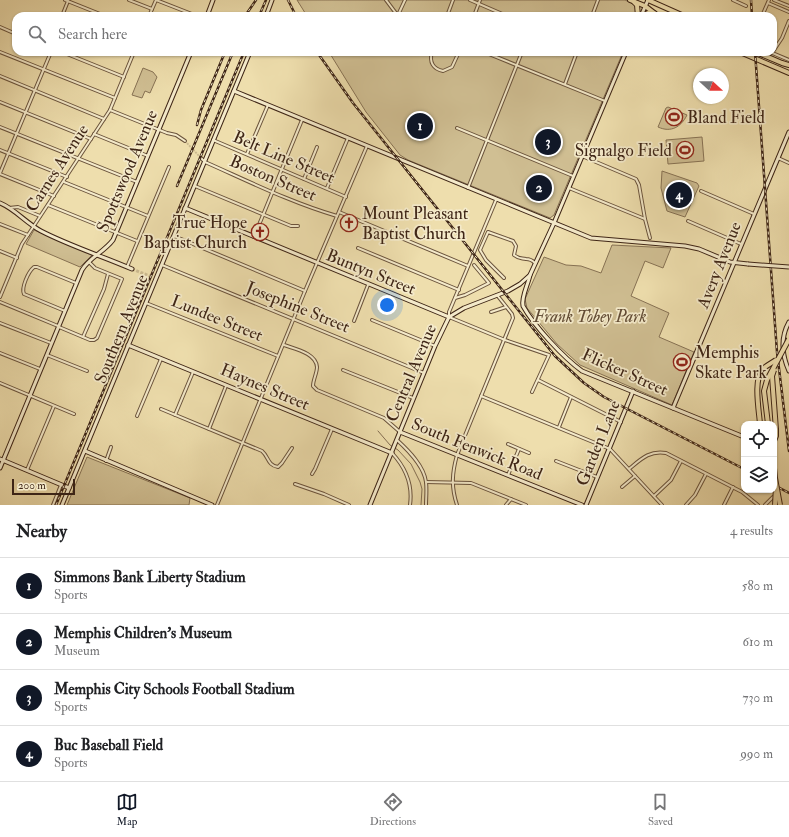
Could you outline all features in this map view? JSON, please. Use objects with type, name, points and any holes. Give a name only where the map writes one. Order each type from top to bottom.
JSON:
[{"type":"main road","points":[[631,0],[645,6],[652,12]]},
{"type":"main road","points":[[631,0],[637,5],[640,12]]},
{"type":"main road","points":[[648,0],[675,12]]},
{"type":"main road","points":[[749,56],[789,73]]},
{"type":"main road","points":[[765,56],[782,64],[789,65]]},
{"type":"main road","points":[[768,421],[764,391],[766,380],[789,339]]},
{"type":"main road","points":[[760,421],[759,376],[763,369],[778,358]]},
{"type":"main road","points":[[775,421],[772,376],[778,358]]},
{"type":"main road","points":[[777,489],[780,505]]},
{"type":"main road","points":[[775,493],[775,505]]},
{"type":"street","points":[[65,0],[95,12]]},
{"type":"street","points":[[129,0],[152,9]]},
{"type":"street","points":[[151,12],[156,0],[187,12]]},
{"type":"street","points":[[208,12],[213,0]]},
{"type":"street","points":[[268,12],[272,0]]},
{"type":"street","points":[[386,0],[395,12]]},
{"type":"street","points":[[400,12],[405,0]]},
{"type":"street","points":[[448,12],[453,0]]},
{"type":"street","points":[[470,0],[498,12]]},
{"type":"street","points":[[476,12],[480,0]]},
{"type":"street","points":[[594,12],[598,0]]},
{"type":"street","points":[[643,12],[648,0]]},
{"type":"street","points":[[733,0],[746,6]]},
{"type":"street","points":[[764,12],[769,0]]},
{"type":"street","points":[[774,0],[789,6]]},
{"type":"street","points":[[64,12],[68,1]]},
{"type":"street","points":[[768,3],[789,12]]},
{"type":"street","points":[[777,47],[789,21]]},
{"type":"street","points":[[0,27],[12,32]]},
{"type":"street","points":[[0,52],[115,98]]},
{"type":"street","points":[[777,55],[789,60]]},
{"type":"street","points":[[49,56],[0,174],[54,196]]},
{"type":"street","points":[[72,56],[124,77]]},
{"type":"street","name":"Carnes Avenue","points":[[0,297],[28,235],[110,110],[133,56]]},
{"type":"street","name":"Spottswood Avenue","points":[[0,468],[76,283],[88,261],[110,244],[116,233],[189,56]]},
{"type":"street","name":"Southern Avenue","points":[[62,505],[146,303],[154,277],[162,265],[248,56]]},
{"type":"street","points":[[432,56],[432,63],[438,70],[443,71],[448,70],[455,63],[458,56]]},
{"type":"street","points":[[494,56],[605,101]]},
{"type":"street","points":[[468,188],[520,56]]},
{"type":"street","points":[[565,84],[576,56]]},
{"type":"street","name":"Central Avenue","points":[[370,505],[413,398],[435,346],[449,318],[464,308],[497,296],[520,284],[530,275],[569,188],[624,56]]},
{"type":"street","points":[[0,76],[104,119]]},
{"type":"street","points":[[234,91],[591,238],[685,246],[703,250],[734,262],[789,268]]},
{"type":"street","points":[[0,102],[91,139]]},
{"type":"street","points":[[247,154],[268,105]]},
{"type":"street","points":[[110,110],[159,130],[176,135],[185,141]]},
{"type":"street","points":[[254,237],[302,120]]},
{"type":"street","points":[[0,126],[137,182]]},
{"type":"street","points":[[457,128],[573,176]]},
{"type":"street","name":"Avery Avenue","points":[[673,408],[789,132]]},
{"type":"street","points":[[94,134],[148,156]]},
{"type":"street","points":[[327,188],[348,138]]},
{"type":"street","name":"Belt Line Street","points":[[213,140],[346,196]]},
{"type":"street","points":[[217,505],[305,291],[367,146]]},
{"type":"street","points":[[304,179],[318,147]]},
{"type":"street","points":[[0,150],[66,177]]},
{"type":"street","points":[[582,156],[636,180],[639,185],[650,238]]},
{"type":"street","name":"Boston Street","points":[[201,158],[205,162],[273,192],[316,210],[338,216]]},
{"type":"street","points":[[778,158],[789,163]]},
{"type":"street","points":[[127,266],[169,167]]},
{"type":"street","points":[[63,182],[148,216]]},
{"type":"street","points":[[194,186],[291,226],[298,226]]},
{"type":"street","points":[[569,188],[645,219]]},
{"type":"street","points":[[701,191],[754,214]]},
{"type":"street","points":[[449,318],[449,312],[496,200]]},
{"type":"street","points":[[0,203],[48,235],[132,269]]},
{"type":"street","points":[[48,205],[137,241]]},
{"type":"street","points":[[9,208],[18,207],[40,216]]},
{"type":"street","name":"Buntyn Street","points":[[185,208],[449,318],[548,355],[538,380]]},
{"type":"street","points":[[339,212],[468,266]]},
{"type":"street","points":[[688,221],[741,244]]},
{"type":"street","points":[[0,224],[28,235]]},
{"type":"street","points":[[504,278],[486,260],[480,250],[488,232],[513,241],[516,246],[515,256],[536,263]]},
{"type":"street","points":[[174,236],[305,291]]},
{"type":"street","points":[[358,248],[459,290]]},
{"type":"street","points":[[0,251],[17,258]]},
{"type":"street","points":[[0,302],[93,340],[97,338],[122,279],[95,268],[88,261]]},
{"type":"street","name":"Josephine Street","points":[[162,265],[424,373]]},
{"type":"street","points":[[455,298],[489,284],[474,265]]},
{"type":"street","points":[[65,311],[23,293],[31,269],[37,267],[76,283]]},
{"type":"street","points":[[83,337],[104,289],[108,274]]},
{"type":"street","name":"Flicker Street","points":[[530,275],[522,300],[523,306],[548,338],[572,364],[582,371],[741,436]]},
{"type":"street","points":[[354,321],[368,285]]},
{"type":"street","points":[[457,505],[452,482],[453,469],[457,455],[513,318],[497,296]]},
{"type":"street","name":"Lundee Street","points":[[146,303],[278,356]]},
{"type":"street","points":[[491,312],[506,307]]},
{"type":"street","points":[[372,320],[435,346]]},
{"type":"street","points":[[789,322],[786,328],[783,346],[785,361],[789,372]]},
{"type":"street","points":[[0,323],[51,343]]},
{"type":"street","name":"Haynes Street","points":[[128,345],[392,453]]},
{"type":"street","name":"South Fenwick Road","points":[[284,345],[305,353],[316,362],[317,369],[313,386],[317,390],[384,418],[400,432],[582,505]]},
{"type":"street","points":[[0,353],[40,369]]},
{"type":"street","points":[[46,355],[87,372]]},
{"type":"street","points":[[137,416],[161,358]]},
{"type":"street","points":[[343,370],[413,398]]},
{"type":"street","points":[[175,415],[194,371]]},
{"type":"street","points":[[532,392],[538,380],[621,422]]},
{"type":"street","points":[[0,383],[74,414]]},
{"type":"street","points":[[209,429],[227,385]]},
{"type":"street","name":"Garden Lane","points":[[586,505],[633,391]]},
{"type":"street","points":[[481,396],[610,449],[662,505]]},
{"type":"street","points":[[558,427],[571,397]]},
{"type":"street","points":[[27,470],[54,406]]},
{"type":"street","points":[[161,409],[262,451],[265,454],[269,464],[272,466],[278,467],[292,448]]},
{"type":"street","points":[[312,474],[332,429]]},
{"type":"street","points":[[397,440],[418,462],[424,472],[426,482],[426,505]]},
{"type":"street","points":[[508,444],[529,453]]},
{"type":"street","points":[[106,460],[112,447]]},
{"type":"street","points":[[508,475],[519,449]]},
{"type":"street","points":[[85,451],[212,505]]},
{"type":"street","points":[[629,469],[648,454],[658,452],[666,453],[733,487],[752,498],[758,505]]},
{"type":"street","points":[[392,453],[408,475],[410,505]]},
{"type":"street","points":[[2,460],[69,488]]},
{"type":"street","points":[[556,460],[598,478]]},
{"type":"street","points":[[654,496],[671,480],[681,461]]},
{"type":"street","points":[[686,505],[695,495],[706,474]]},
{"type":"street","points":[[622,487],[635,476]]},
{"type":"street","points":[[426,482],[471,483],[526,505]]},
{"type":"street","points":[[295,484],[349,505]]},
{"type":"street","points":[[53,505],[61,485]]},
{"type":"street","points":[[724,505],[733,487]]},
{"type":"street","points":[[765,505],[773,497]]},
{"type":"street","points":[[506,505],[511,499]]},
{"type":"green space","points":[[297,0],[625,0],[636,5],[637,12],[304,12]]},
{"type":"green space","points":[[331,56],[621,56],[554,215],[550,218],[408,160],[400,155],[366,112]]},
{"type":"green space","points":[[143,68],[153,72],[157,77],[150,93],[145,91],[142,98],[132,95]]},
{"type":"green space","name":"Bland Field","points":[[668,107],[687,115],[679,126],[671,129],[663,129],[658,127],[666,108]]},
{"type":"green space","name":"Signalgo Field","points":[[702,137],[704,161],[668,164],[666,140]]},
{"type":"green space","points":[[662,171],[697,183],[699,186],[685,217],[667,211],[661,188]]},
{"type":"green space","points":[[34,230],[93,254],[80,267],[26,244]]},
{"type":"green space","name":"Frank Tobey Park","points":[[612,245],[671,248],[663,268],[645,261],[631,296],[669,313],[659,337],[694,352],[672,405],[580,365],[557,344],[527,308],[525,299],[544,257],[566,265],[581,266],[601,273]]},
{"type":"green space","points":[[87,457],[190,498],[189,505],[67,505]]},
{"type":"waterway","points":[[378,431],[390,445],[398,450],[411,464],[422,489],[421,505]]},
{"type":"tunnel","points":[[185,141],[201,158]]},
{"type":"tunnel","points":[[132,269],[152,277]]},
{"type":"railway","points":[[248,12],[256,0]]},
{"type":"railway","points":[[261,12],[266,0]]},
{"type":"railway","points":[[288,0],[294,12]]},
{"type":"railway","points":[[751,0],[752,12]]},
{"type":"railway","points":[[197,125],[201,110],[223,56]]},
{"type":"railway","points":[[177,186],[231,56]]},
{"type":"railway","points":[[56,505],[242,56]]},
{"type":"railway","points":[[320,56],[353,103],[555,356],[584,383],[604,397],[741,467]]},
{"type":"railway","points":[[755,56],[777,352],[789,451]]},
{"type":"railway","points":[[777,487],[789,493]]},
{"type":"place","name":"Bland Field","points":[[674,117]]},
{"type":"place","name":"Simmons Bank Liberty Stadium","points":[[420,126]]},
{"type":"place","name":"Memphis City Schools Football Stadium","points":[[548,142]]},
{"type":"place","name":"Signalgo Field","points":[[685,150]]},
{"type":"place","name":"Memphis Children's Museum","points":[[539,188]]},
{"type":"place","name":"Buc Baseball Field","points":[[679,195]]},
{"type":"place","name":"Mount Pleasant Baptist Church","points":[[349,223]]},
{"type":"place","name":"True Hope Baptist Church","points":[[260,232]]},
{"type":"place","name":"Memphis Skate Park","points":[[682,362]]}]
